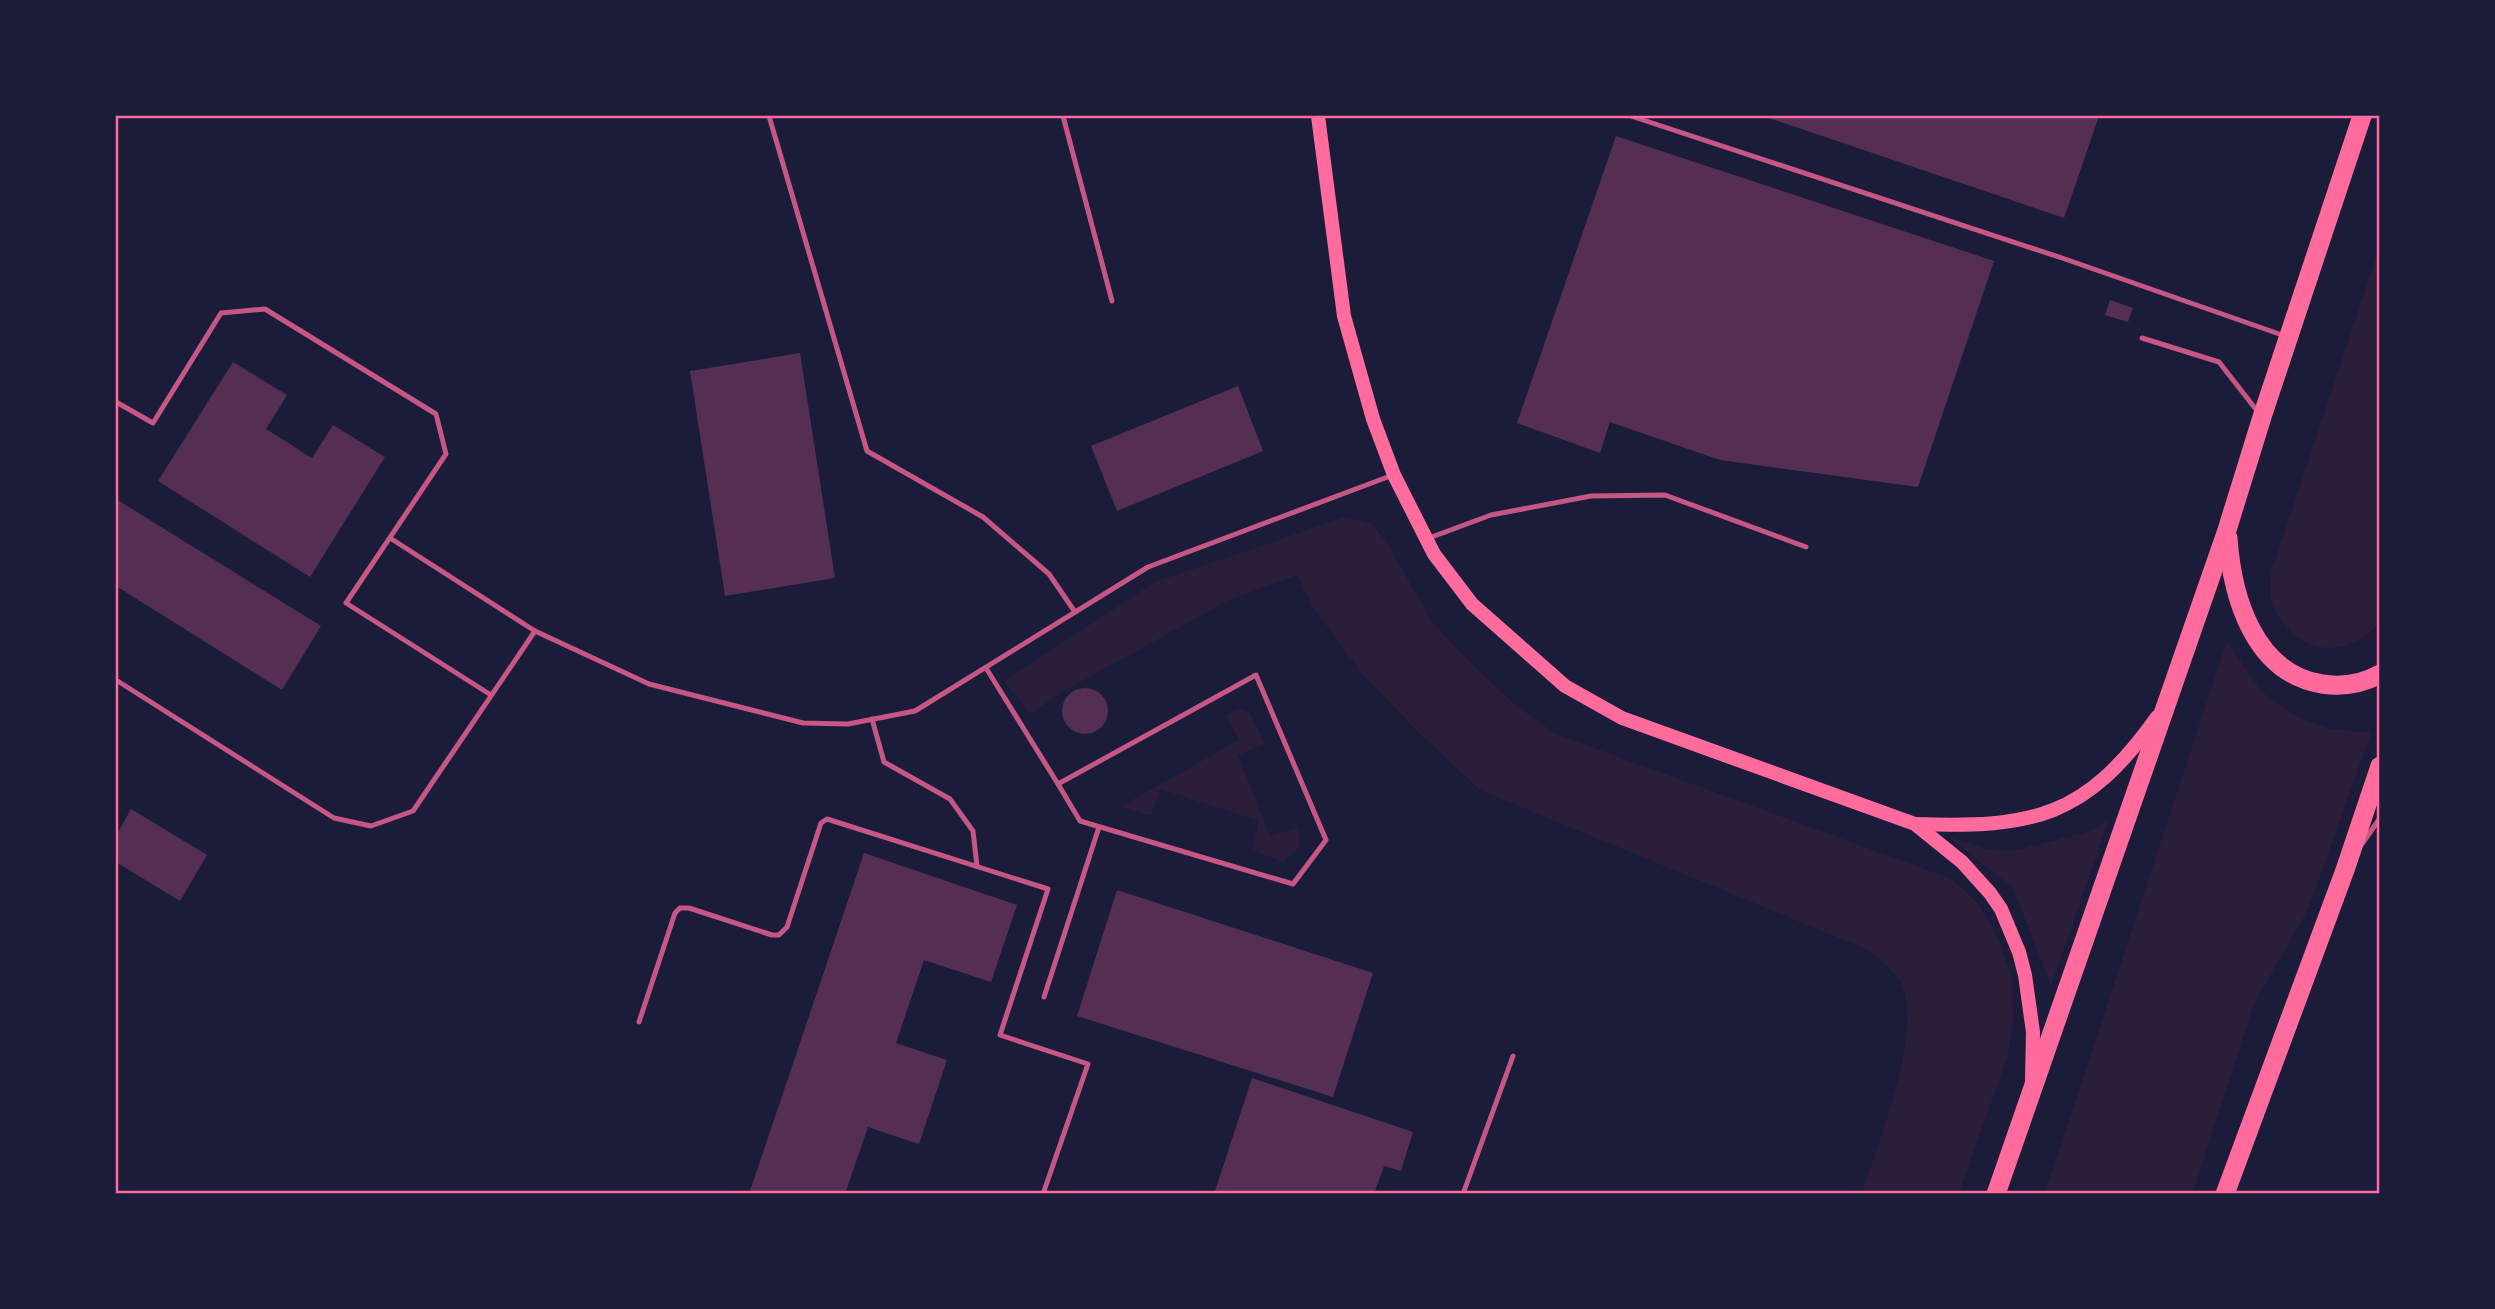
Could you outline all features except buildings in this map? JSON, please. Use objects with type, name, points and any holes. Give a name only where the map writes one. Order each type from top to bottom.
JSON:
[{"type":"highway","points":[[1996,1194],[2227,530],[2362,116]]},
{"type":"highway","points":[[2227,530],[2230,570],[2235,591],[2250,626],[2276,663],[2289,673],[2311,682],[2333,686],[2354,684],[2379,674]]},
{"type":"highway","points":[[2225,1194],[2345,870],[2379,766]]},
{"type":"main road","points":[[1318,116],[1344,316],[1373,419],[1394,475],[1434,554],[1472,604],[1565,686],[1622,718],[1915,824],[1942,845],[1975,875],[1995,901],[2010,929],[2025,975],[2030,1006],[2033,1032],[2031,1094]]},
{"type":"main road","points":[[1915,824],[1997,823],[2037,817],[2055,811],[2088,792],[2121,764],[2168,702]]},
{"type":"lane","points":[[769,116],[867,451],[983,517],[1049,574],[1075,612]]},
{"type":"lane","points":[[1063,116],[1112,301]]},
{"type":"lane","points":[[1631,116],[2065,259],[2288,338]]},
{"type":"lane","points":[[116,402],[153,423],[221,313],[265,309],[436,414],[446,454],[346,603],[491,695]]},
{"type":"lane","points":[[2142,338],[2219,362],[2262,417]]},
{"type":"lane","points":[[390,538],[535,631],[649,684],[803,723],[848,724],[915,711],[1148,567],[1394,475]]},
{"type":"lane","points":[[1426,539],[1491,515],[1591,496],[1665,495],[1806,547]]},
{"type":"lane","points":[[116,680],[334,818],[371,827],[413,811],[535,631]]},
{"type":"lane","points":[[986,668],[1080,821],[1293,884],[1326,840],[1256,675],[1058,784]]},
{"type":"lane","points":[[872,719],[884,762],[950,799],[973,831],[977,866]]},
{"type":"lane","points":[[2345,870],[2379,818]]},
{"type":"lane","points":[[639,1022],[675,913],[680,908],[690,908],[779,935],[787,926],[821,823],[827,819],[1048,889],[1000,1035],[1088,1064],[1043,1194]]},
{"type":"lane","points":[[1044,997],[1099,827]]},
{"type":"lane","points":[[1463,1194],[1513,1056]]},
{"type":"shaded area","points":[[2379,249],[2379,622],[2368,634],[2355,642],[2327,648],[2300,639],[2279,616],[2270,595],[2271,573]]},
{"type":"shaded area","points":[[1346,517],[1373,524],[1389,546],[1432,622],[1513,703],[1556,734],[1952,879],[1979,904],[1998,939],[2012,977],[2013,1020],[2008,1055],[1959,1193],[1862,1193],[1896,1088],[1907,1031],[1907,1006],[1902,985],[1887,966],[1868,950],[1480,790],[1421,735],[1363,675],[1313,607],[1297,575],[1227,601],[1059,694],[1030,714],[1004,681],[1155,582]]},
{"type":"shaded area","points":[[2227,641],[2262,692],[2294,715],[2327,728],[2371,733],[2308,910],[2254,1004],[2193,1193],[2045,1193]]},
{"type":"shaded area","points":[[1242,709],[1250,713],[1265,744],[1238,755],[1270,836],[1296,828],[1300,834],[1298,849],[1283,862],[1252,850],[1259,821],[1160,789],[1151,816],[1123,805],[1239,740],[1226,716]]},
{"type":"shaded area","points":[[2109,819],[2051,986],[2013,888],[1949,837],[1989,850],[2013,851],[2090,831]]}]
